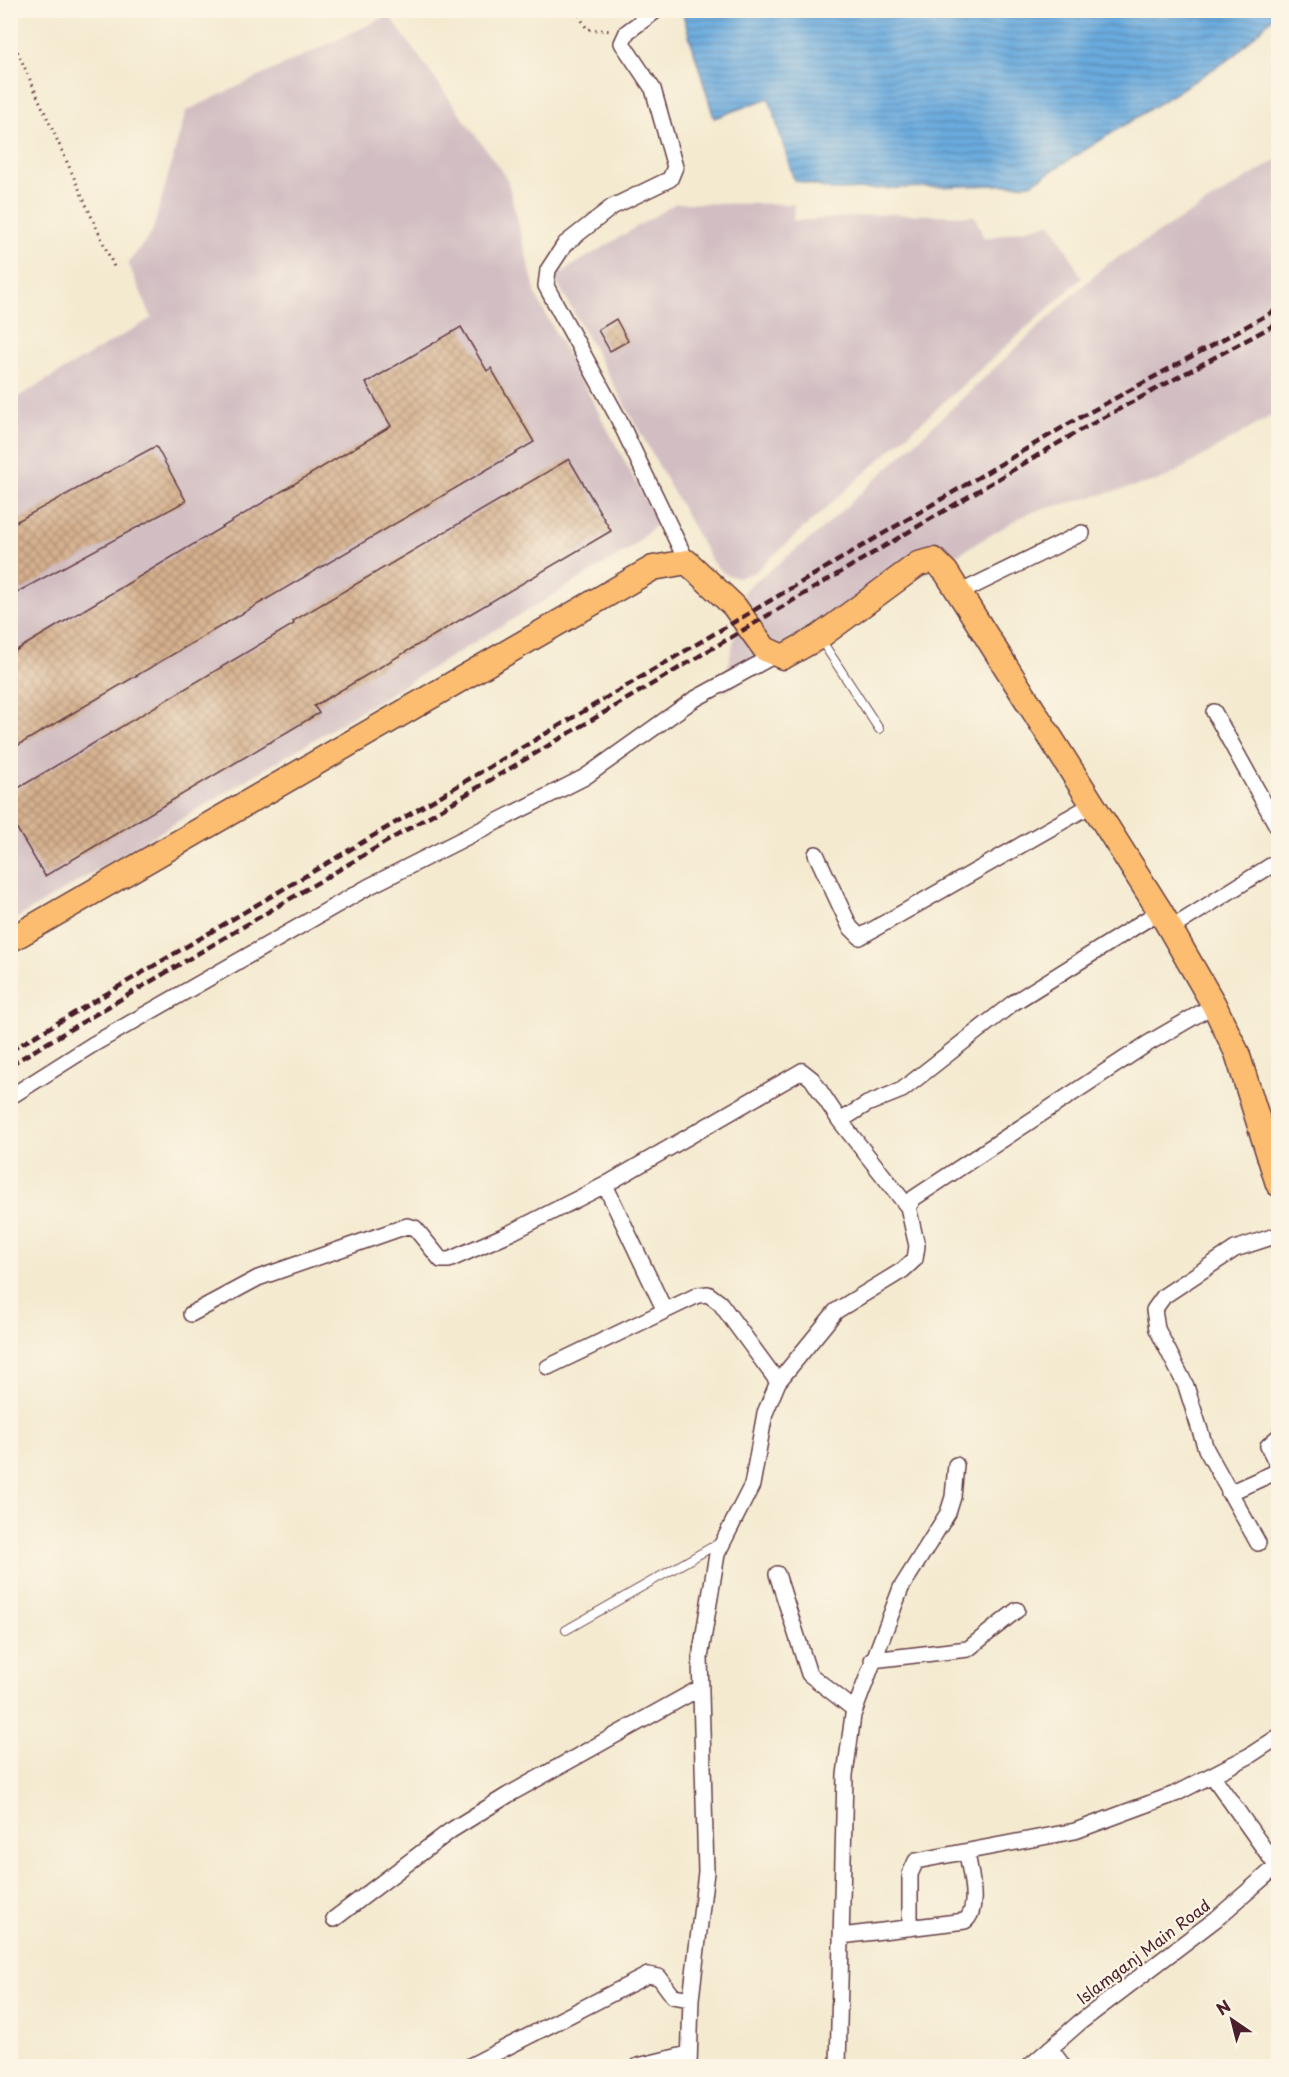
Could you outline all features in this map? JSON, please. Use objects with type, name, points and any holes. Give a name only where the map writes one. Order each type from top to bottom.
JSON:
[{"type":"main road","points":[[10,940],[640,576],[668,564],[687,562],[734,606],[765,649],[776,656],[783,657],[819,637],[918,564],[934,560],[959,593],[1093,804],[1165,920],[1214,1005],[1237,1053],[1278,1179]]},
{"type":"street","points":[[657,10],[627,32],[622,43],[653,89],[675,167],[670,179],[612,207],[565,244],[548,270],[546,286],[617,416],[687,562]]},
{"type":"street","points":[[959,593],[1082,533]]},
{"type":"street","points":[[10,1097],[92,1045],[389,875],[585,777],[700,696],[776,656]]},
{"type":"street","points":[[1214,712],[1278,828]]},
{"type":"street","points":[[816,854],[850,927],[860,937],[1093,804]]},
{"type":"street","points":[[840,1121],[867,1104],[902,1090],[1003,1010],[1165,920],[1278,861]]},
{"type":"street","points":[[908,1208],[919,1194],[1147,1044],[1214,1005]]},
{"type":"street","points":[[191,1314],[258,1278],[407,1226],[415,1228],[438,1258],[445,1262],[510,1233],[604,1185],[802,1071],[812,1079],[840,1121],[908,1208],[917,1246],[915,1259],[903,1270],[836,1311],[778,1382],[765,1413],[752,1485],[722,1541],[714,1568],[702,1635],[700,1688],[706,1872],[690,1999],[689,2060],[638,2067]]},
{"type":"street","points":[[604,1185],[665,1311]]},
{"type":"street","points":[[1258,1543],[1198,1431],[1186,1386],[1157,1329],[1154,1310],[1164,1296],[1235,1249],[1278,1235]]},
{"type":"street","points":[[548,1366],[698,1295],[713,1296],[778,1382]]},
{"type":"street","points":[[1230,1493],[1276,1472],[1277,1464],[1268,1446],[1278,1437]]},
{"type":"street","points":[[838,2067],[845,1775],[855,1710],[872,1660],[904,1582],[948,1513],[953,1497],[956,1465]]},
{"type":"street","points":[[777,1574],[809,1674],[855,1710]]},
{"type":"street","points":[[872,1660],[968,1649],[1017,1610]]},
{"type":"street","points":[[334,1919],[450,1831],[549,1769],[700,1688]]},
{"type":"street","points":[[910,1928],[910,1874],[913,1864],[921,1860],[1075,1831],[1175,1794],[1278,1737]]},
{"type":"street","points":[[1212,1775],[1278,1866]]},
{"type":"street","points":[[841,1936],[961,1922],[969,1918],[972,1903],[967,1852]]},
{"type":"street","name":"Islamganj Main Road","points":[[1030,2067],[1050,2048],[1216,1919],[1278,1866]]},
{"type":"street","points":[[470,2067],[648,1976],[659,1977],[673,1996],[690,1999]]},
{"type":"street","points":[[1050,2048],[1063,2067]]},
{"type":"lane","points":[[819,637],[879,729]]},
{"type":"lane","points":[[566,1630],[722,1541]]},
{"type":"path","points":[[576,10],[587,29],[627,32]]},
{"type":"path","points":[[10,35],[115,269]]},
{"type":"shaded area","points":[[389,15],[507,179],[537,298],[658,523],[631,548],[11,922],[11,401],[152,318],[128,263],[152,233],[186,111]]},
{"type":"shaded area","points":[[1278,159],[1278,412],[1164,479],[1028,513],[722,693],[745,589],[819,532],[1104,266]]},
{"type":"shaded area","points":[[676,203],[794,204],[793,221],[889,214],[975,216],[984,239],[1052,223],[1082,278],[755,572],[739,577],[726,575],[712,562],[554,277]]},
{"type":"water","points":[[1278,10],[1278,12],[1234,56],[1031,184],[832,190],[794,180],[769,98],[714,118],[682,11]]},
{"type":"building","points":[[616,319],[628,341],[610,351],[598,330]]},
{"type":"building","points":[[461,327],[487,371],[491,368],[534,442],[10,750],[10,654],[391,426],[366,383]]},
{"type":"building","points":[[156,446],[186,501],[10,596],[10,525]]},
{"type":"building","points":[[569,459],[611,531],[314,706],[319,713],[45,876],[10,817],[10,793],[294,624],[293,621]]},
{"type":"railway","points":[[10,1051],[1070,423],[1278,309]]},
{"type":"railway","points":[[10,1065],[1077,432],[1278,323]]}]
